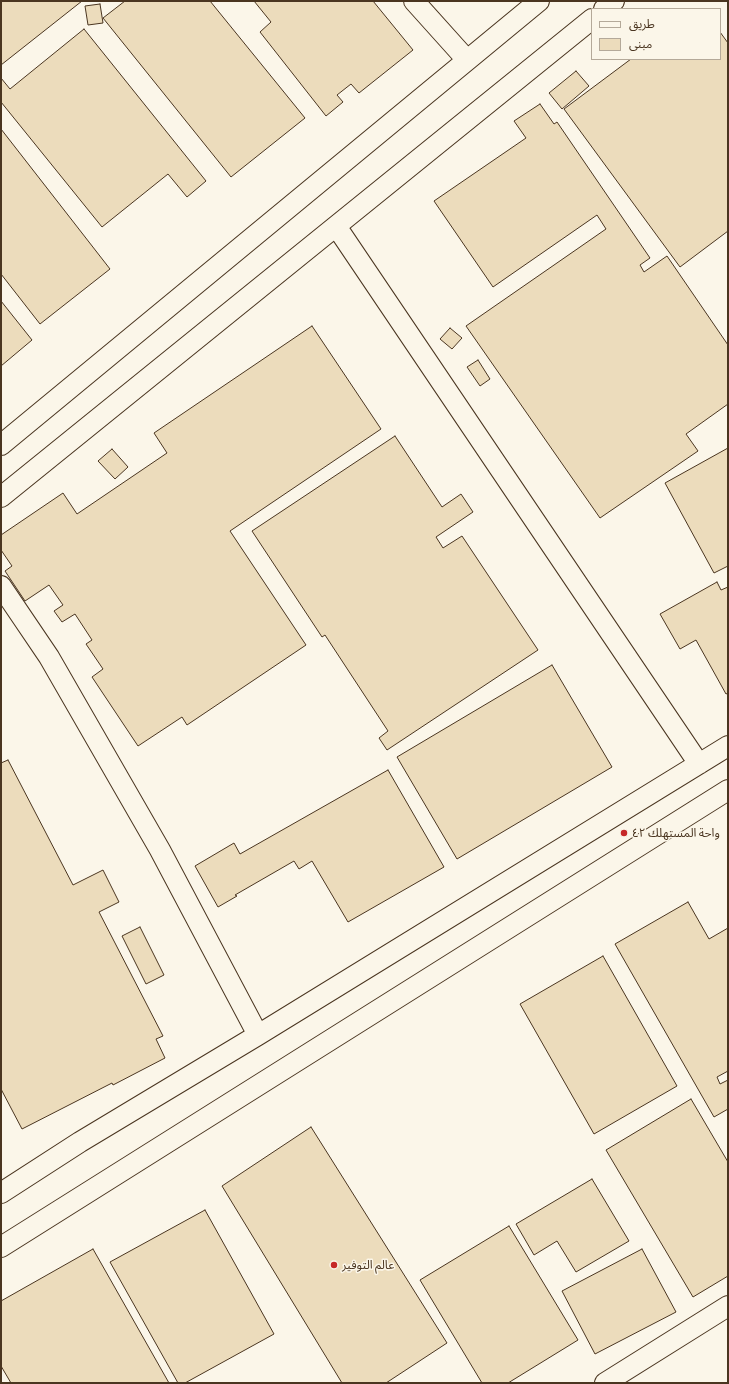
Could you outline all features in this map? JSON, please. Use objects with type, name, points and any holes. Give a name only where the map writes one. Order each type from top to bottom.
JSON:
[{"type":"street","points":[[414,1],[467,60]]},
{"type":"street","points":[[1,445],[539,1]]},
{"type":"street","points":[[605,8],[614,1]]},
{"type":"street","points":[[1,497],[591,20]]},
{"type":"street","points":[[336,226],[699,764]]},
{"type":"street","points":[[1,586],[49,657],[156,843],[258,1035]]},
{"type":"street","points":[[1,1193],[80,1142],[258,1035],[728,746]]},
{"type":"street","points":[[1,1247],[728,790]]},
{"type":"street","points":[[604,1383],[728,1306]]},
{"type":"building","points":[[1,1],[82,1],[1,65]]},
{"type":"building","points":[[125,1],[210,1],[305,118],[231,177],[103,18]]},
{"type":"building","points":[[254,1],[373,1],[413,50],[359,93],[351,84],[337,95],[343,102],[326,116],[260,32],[271,22]]},
{"type":"building","points":[[100,4],[103,23],[88,25],[85,6]]},
{"type":"building","points":[[84,29],[206,181],[187,197],[168,174],[102,227],[1,102],[1,78],[10,89]]},
{"type":"building","points":[[721,33],[728,43],[728,231],[680,267],[564,109],[630,60],[721,60]]},
{"type":"building","points":[[576,71],[589,86],[562,109],[549,93]]},
{"type":"building","points":[[540,104],[554,124],[557,122],[650,258],[640,265],[644,272],[667,256],[728,345],[728,404],[686,434],[698,451],[600,518],[466,326],[606,229],[597,215],[493,287],[434,201],[526,138],[514,121]]},
{"type":"building","points":[[1,129],[110,269],[40,324],[1,274]]},
{"type":"building","points":[[1,301],[32,340],[1,366]]},
{"type":"building","points":[[312,326],[381,429],[230,531],[306,645],[187,725],[182,717],[138,746],[92,677],[103,669],[86,644],[92,640],[75,614],[62,622],[54,611],[63,605],[49,585],[25,601],[5,571],[12,566],[1,550],[1,535],[63,493],[77,514],[167,453],[154,433]]},
{"type":"building","points":[[450,328],[462,338],[452,349],[440,339]]},
{"type":"building","points":[[478,360],[490,379],[480,386],[467,367]]},
{"type":"building","points":[[395,436],[442,507],[461,494],[473,512],[436,537],[443,548],[462,536],[538,650],[387,750],[379,738],[388,731],[325,635],[322,637],[252,531]]},
{"type":"building","points":[[728,448],[728,566],[714,573],[665,483]]},
{"type":"building","points":[[112,449],[128,467],[115,479],[98,461]]},
{"type":"building","points":[[717,582],[721,590],[728,587],[728,693],[726,694],[696,640],[680,649],[660,614]]},
{"type":"building","points":[[552,665],[612,767],[457,859],[397,757]]},
{"type":"building","points":[[8,760],[73,885],[103,870],[119,902],[99,912],[163,1036],[156,1039],[165,1058],[22,1129],[1,1089],[1,763]]},
{"type":"building","points":[[388,770],[444,867],[348,922],[312,861],[299,869],[294,861],[235,895],[237,896],[218,907],[195,866],[234,843],[240,854]]},
{"type":"building","points":[[688,902],[709,939],[728,928],[728,1071],[717,1077],[720,1084],[728,1080],[728,1109],[714,1117],[615,944]]},
{"type":"building","points":[[140,927],[164,975],[146,984],[122,936]]},
{"type":"building","points":[[603,956],[677,1086],[594,1134],[520,1004]]},
{"type":"building","points":[[691,1099],[728,1162],[728,1276],[693,1297],[606,1150]]},
{"type":"building","name":"عالم التوفير","points":[[311,1127],[447,1343],[386,1383],[342,1383],[222,1186]]},
{"type":"building","points":[[592,1179],[629,1241],[576,1272],[557,1241],[534,1255],[516,1224]]},
{"type":"building","points":[[205,1210],[274,1334],[185,1383],[178,1383],[110,1262]]},
{"type":"building","points":[[509,1226],[578,1340],[508,1383],[482,1383],[420,1280]]},
{"type":"building","points":[[93,1249],[169,1383],[11,1383],[1,1366],[1,1301]]},
{"type":"building","points":[[642,1249],[676,1312],[595,1354],[562,1291]]},
{"type":"place","name":"واحة المستهلك ٤٢","points":[[624,833]]},
{"type":"place","name":"عالم التوفير","points":[[334,1265]]}]
